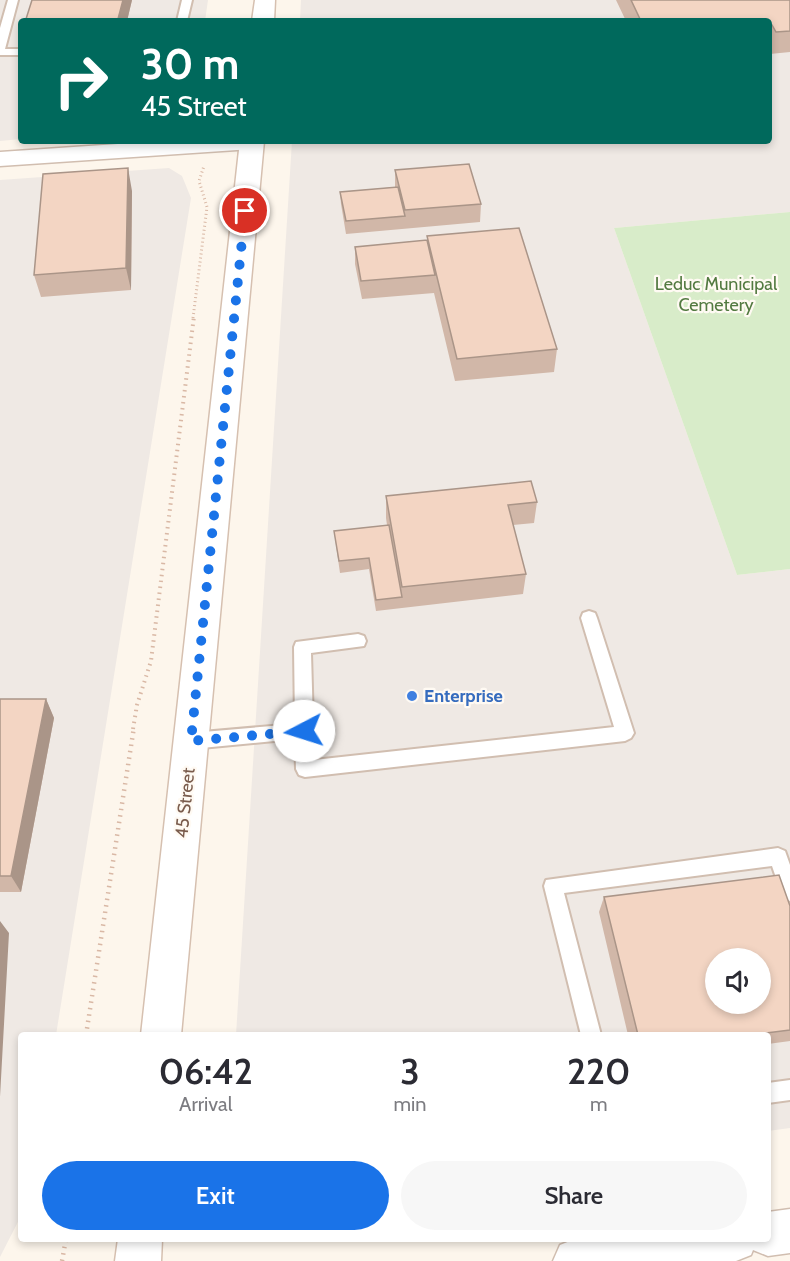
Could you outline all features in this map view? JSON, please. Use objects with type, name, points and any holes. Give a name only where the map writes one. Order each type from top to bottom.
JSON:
[{"type":"main road","points":[[263,18],[265,0]]},
{"type":"main road","points":[[0,159],[223,144]]},
{"type":"main road","name":"45 Street","points":[[161,1032],[252,144]]},
{"type":"main road","points":[[771,1234],[790,1232]]},
{"type":"main road","points":[[138,1261],[140,1242]]},
{"type":"main road","points":[[576,1261],[645,1245],[690,1242]]},
{"type":"lane","points":[[13,0],[0,50],[18,52]]},
{"type":"lane","points":[[183,18],[187,0]]},
{"type":"lane","points":[[358,641],[302,647],[305,769],[625,733],[589,618]]},
{"type":"lane","points":[[191,741],[304,731]]},
{"type":"lane","points":[[590,1032],[553,885],[778,857],[790,892]]},
{"type":"lane","points":[[771,1093],[790,1090]]},
{"type":"path","points":[[86,1032],[137,705],[151,661],[207,207],[198,178],[200,171],[209,162],[209,145]]},
{"type":"path","points":[[62,1261],[65,1242]]},
{"type":"shaded area","points":[[0,0],[208,0],[205,18],[18,18],[18,139],[0,141]]},
{"type":"shaded area","points":[[301,0],[790,0],[790,212],[614,228],[737,575],[790,569],[790,1128],[771,1131],[771,1032],[236,1032],[292,144],[772,144],[772,18],[300,18]]},
{"type":"shaded area","points":[[169,168],[182,176],[191,198],[56,1032],[18,1032],[18,1222],[0,1257],[0,180]]},
{"type":"green space","name":"Leduc Municipal Cemetery","points":[[790,212],[790,569],[737,575],[614,228]]},
{"type":"building","points":[[32,0],[123,0],[118,18],[26,18]]},
{"type":"building","points":[[631,0],[790,0],[790,31],[776,32],[772,25],[772,18],[640,18]]},
{"type":"building","points":[[469,164],[481,204],[405,210],[395,170]]},
{"type":"building","points":[[128,168],[126,268],[34,275],[43,174]]},
{"type":"building","points":[[398,187],[405,216],[346,221],[340,192]]},
{"type":"building","points":[[519,228],[557,349],[457,359],[427,236]]},
{"type":"building","points":[[427,240],[435,275],[361,281],[355,247]]},
{"type":"building","points":[[531,481],[537,502],[508,505],[526,574],[402,587],[386,496]]},
{"type":"building","points":[[389,525],[402,597],[376,600],[369,558],[339,561],[334,531]]},
{"type":"building","points":[[0,699],[46,699],[11,876],[0,876]]},
{"type":"building","points":[[779,875],[790,906],[790,1030],[637,1032],[604,897]]},
{"type":"place","name":"Enterprise","points":[[412,696]]},
{"type":"route","points":[[245,211],[191,741],[304,731]]}]
